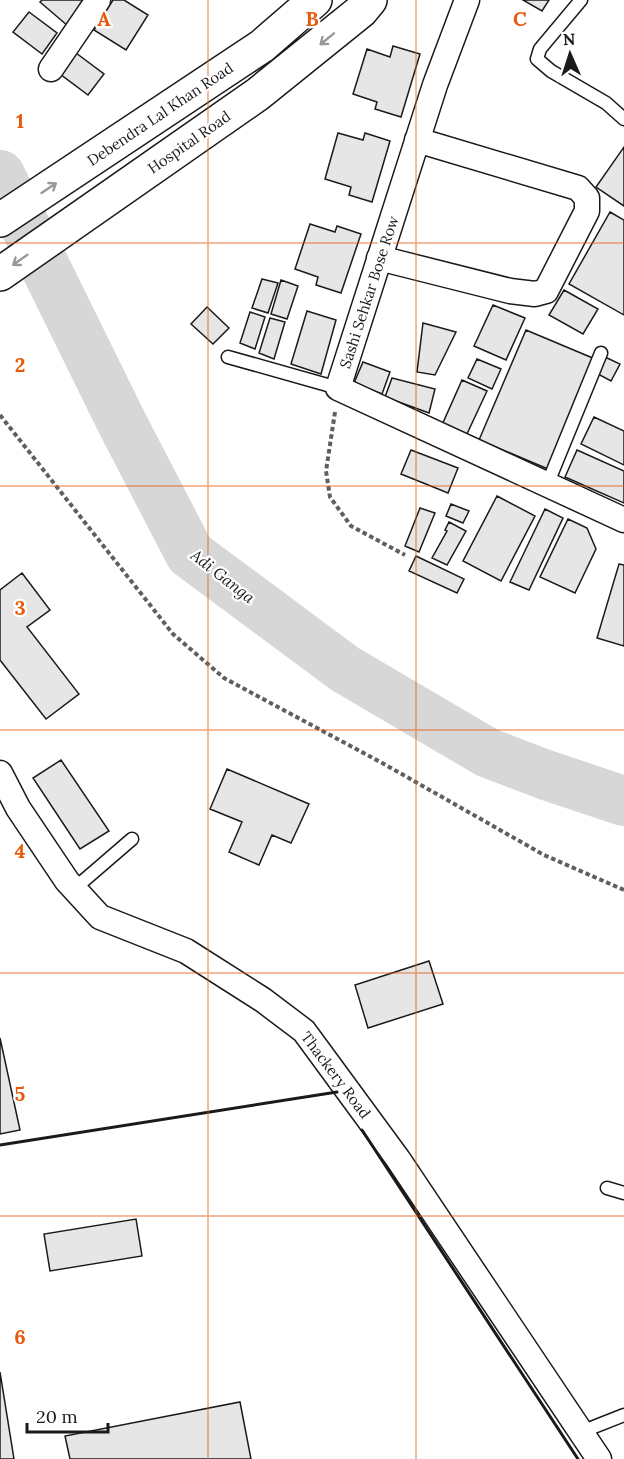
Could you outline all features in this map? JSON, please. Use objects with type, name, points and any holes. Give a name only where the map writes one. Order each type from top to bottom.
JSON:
[{"type":"main road","name":"Debendra Lal Khan Road","points":[[0,220],[262,46],[315,0]]},
{"type":"main road","name":"Hospital Road","points":[[0,274],[258,94],[362,11],[370,0]]},
{"type":"street","points":[[51,69],[98,0]]},
{"type":"street","name":"Sashi Sehkar Bose Row","points":[[467,0],[435,85],[338,388],[624,520]]},
{"type":"street","points":[[379,258],[510,291],[535,294],[546,291],[587,211],[587,198],[578,188],[417,140]]},
{"type":"street","name":"Thackery Road","points":[[0,773],[18,808],[67,881],[100,917],[186,951],[263,1000],[304,1031],[398,1159],[599,1459]]},
{"type":"lane","points":[[581,0],[540,49],[537,59],[550,71],[606,103],[624,119]]},
{"type":"lane","points":[[547,485],[601,353]]},
{"type":"lane","points":[[228,357],[338,388]]},
{"type":"lane","points":[[74,889],[132,839]]},
{"type":"lane","points":[[607,1188],[624,1193]]},
{"type":"lane","points":[[581,1432],[624,1415]]},
{"type":"path","points":[[338,388],[326,471],[330,497],[351,526],[405,555]]},
{"type":"path","points":[[0,415],[173,634],[224,678],[384,764],[544,855],[624,890]]},
{"type":"building","points":[[42,0],[90,0],[68,26],[40,2]]},
{"type":"building","points":[[113,0],[124,0],[148,15],[126,50],[94,30]]},
{"type":"building","points":[[523,0],[549,0],[542,11]]},
{"type":"building","points":[[29,12],[57,33],[42,54],[13,32]]},
{"type":"building","points":[[393,46],[420,54],[401,117],[375,109],[377,102],[353,94],[367,49],[390,57]]},
{"type":"building","points":[[76,53],[104,74],[88,95],[60,74]]},
{"type":"building","points":[[338,133],[363,140],[365,133],[390,141],[372,202],[349,195],[351,187],[325,179]]},
{"type":"building","points":[[624,147],[624,206],[596,187]]},
{"type":"building","points":[[610,212],[624,220],[624,315],[569,284]]},
{"type":"building","points":[[310,224],[335,232],[337,226],[361,234],[341,293],[316,285],[318,277],[295,269]]},
{"type":"building","points":[[262,279],[278,283],[268,313],[252,308]]},
{"type":"building","points":[[281,280],[298,286],[287,319],[271,314]]},
{"type":"building","points":[[564,290],[598,309],[583,334],[549,315]]},
{"type":"building","points":[[493,305],[525,318],[506,360],[474,346]]},
{"type":"building","points":[[207,307],[229,328],[213,344],[191,324]]},
{"type":"building","points":[[307,311],[336,320],[321,374],[291,364]]},
{"type":"building","points":[[250,312],[265,317],[255,349],[240,343]]},
{"type":"building","points":[[270,318],[285,322],[274,359],[259,353]]},
{"type":"building","points":[[423,323],[456,332],[435,375],[417,372]]},
{"type":"building","points":[[526,330],[595,359],[548,469],[479,440]]},
{"type":"building","points":[[605,357],[620,364],[611,381],[596,373]]},
{"type":"building","points":[[477,359],[501,369],[492,389],[468,378]]},
{"type":"building","points":[[363,362],[390,372],[382,394],[354,383]]},
{"type":"building","points":[[392,378],[435,389],[429,413],[385,397]]},
{"type":"building","points":[[462,380],[487,391],[466,436],[442,425]]},
{"type":"building","points":[[594,417],[624,431],[624,465],[581,444]]},
{"type":"building","points":[[411,450],[458,468],[448,493],[401,474]]},
{"type":"building","points":[[577,450],[624,471],[624,503],[565,477]]},
{"type":"building","points":[[497,496],[535,516],[501,581],[463,561]]},
{"type":"building","points":[[451,504],[469,511],[463,523],[446,516]]},
{"type":"building","points":[[420,508],[435,513],[419,552],[405,546]]},
{"type":"building","points":[[545,509],[563,518],[529,590],[510,582]]},
{"type":"building","points":[[568,519],[587,528],[596,549],[575,593],[540,577]]},
{"type":"building","points":[[449,522],[466,531],[447,565],[432,558],[447,531],[445,530]]},
{"type":"building","points":[[416,556],[464,579],[457,593],[409,571]]},
{"type":"building","points":[[619,564],[624,565],[624,646],[597,638]]},
{"type":"building","points":[[22,573],[50,610],[27,627],[79,694],[46,719],[0,660],[0,590]]},
{"type":"building","points":[[61,760],[109,831],[80,849],[33,778]]},
{"type":"building","points":[[227,769],[309,804],[291,843],[272,835],[259,865],[229,852],[242,822],[210,809]]},
{"type":"building","points":[[429,961],[443,1004],[368,1028],[355,985]]},
{"type":"building","points":[[0,1038],[20,1130],[0,1134]]},
{"type":"building","points":[[136,1219],[142,1256],[50,1271],[44,1234]]},
{"type":"building","points":[[0,1372],[14,1459],[0,1459]]},
{"type":"building","points":[[240,1402],[251,1459],[70,1459],[65,1436]]},
{"type":"waterway","name":"Adi Ganga","points":[[0,175],[122,423],[190,554],[345,669],[488,753],[624,801]]},
{"type":"wall","points":[[0,1145],[337,1092]]},
{"type":"wall","points":[[362,1130],[578,1459]]}]
